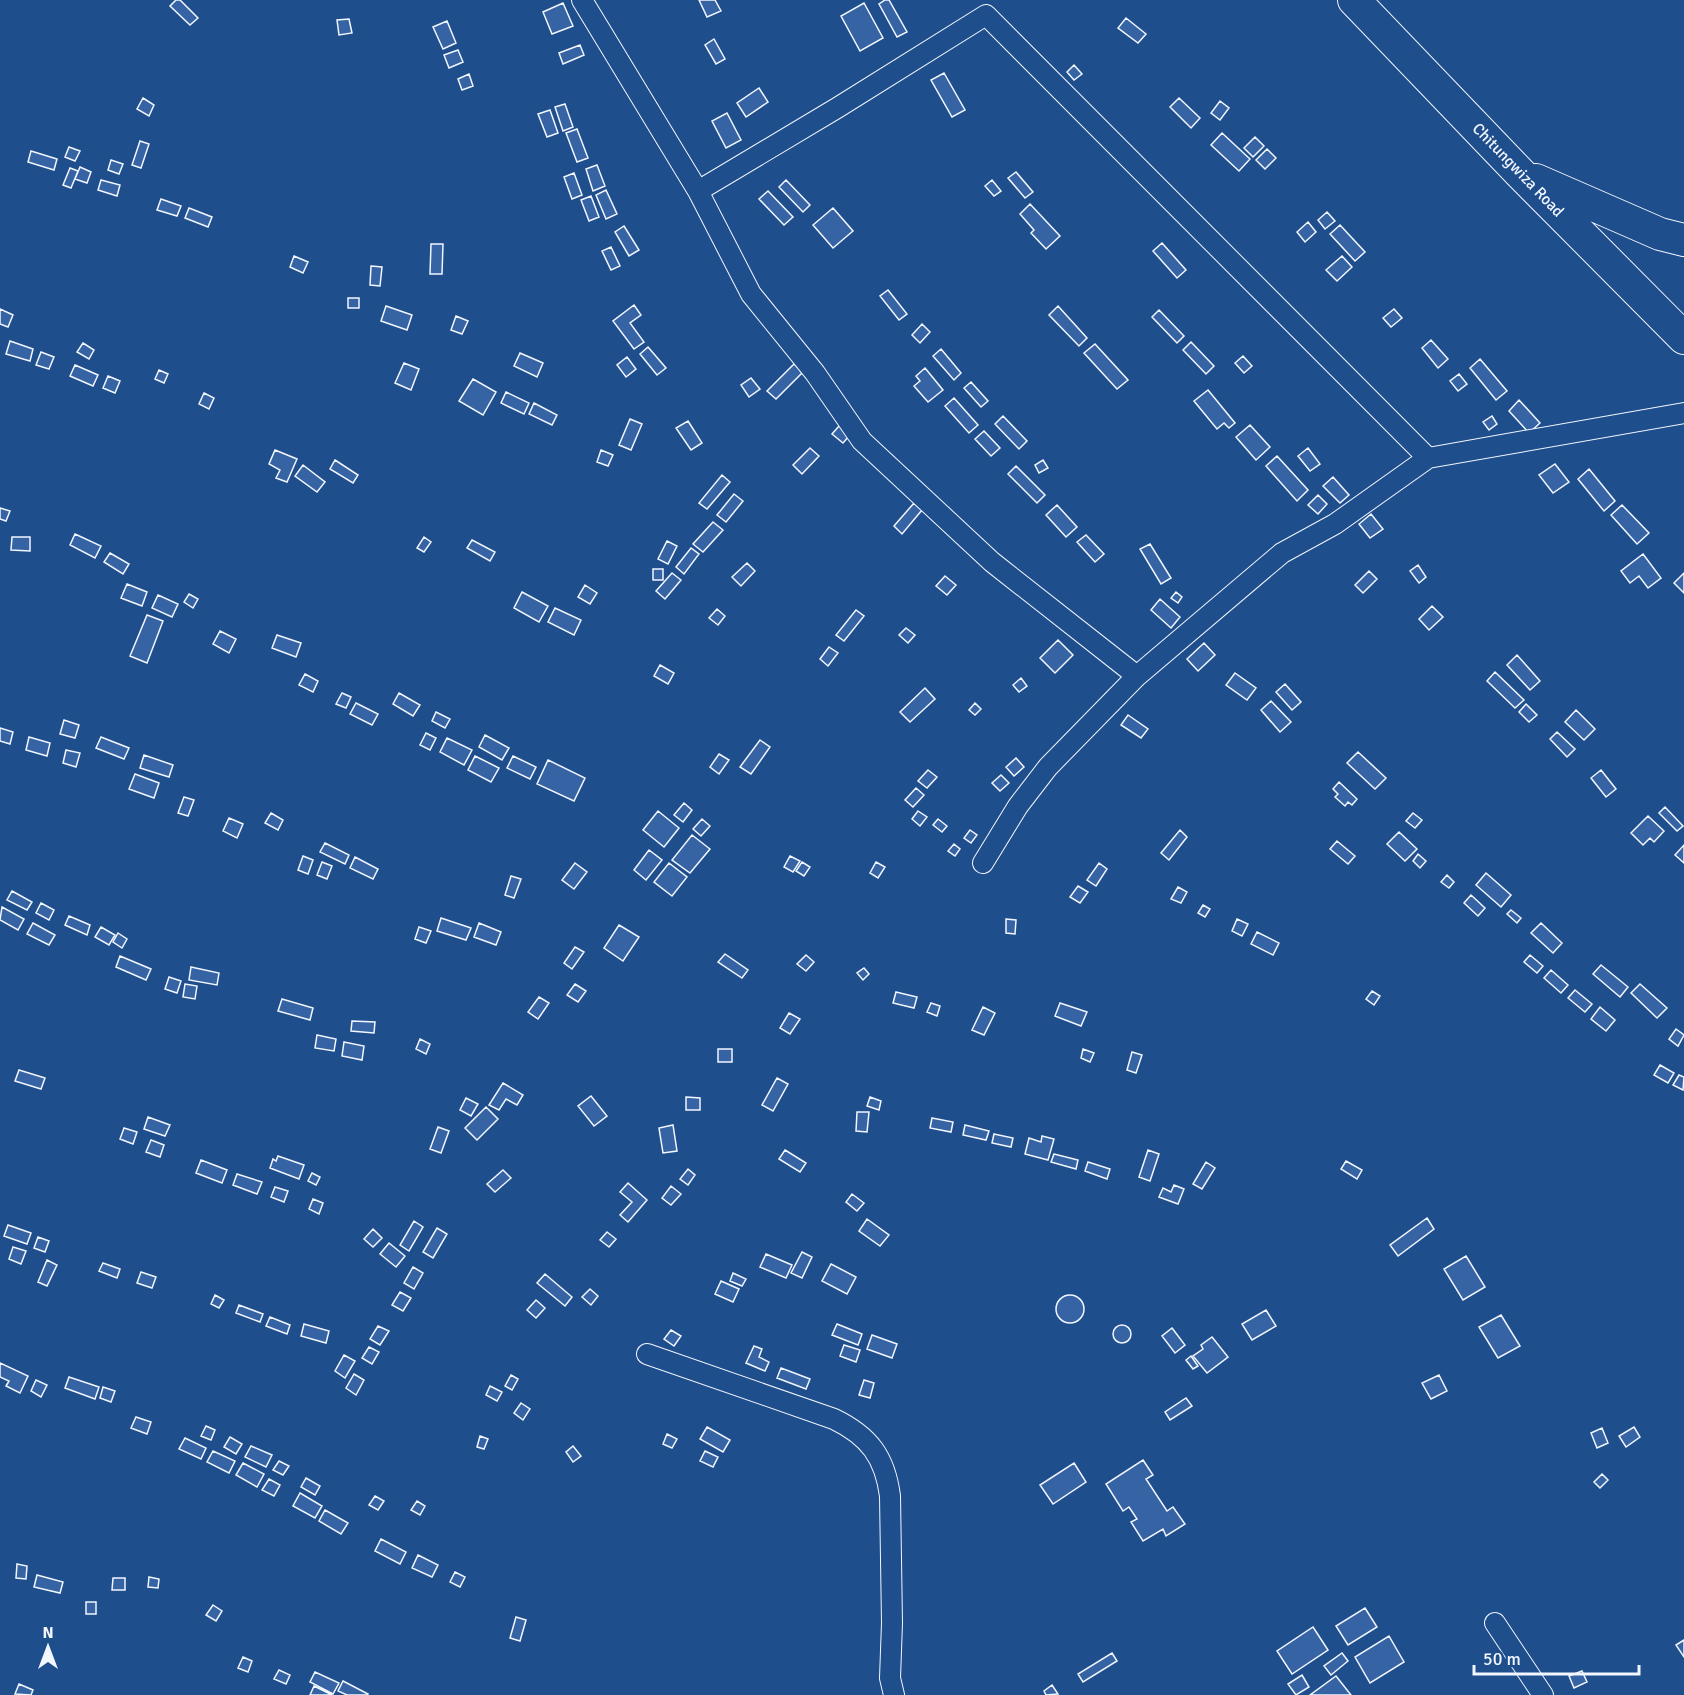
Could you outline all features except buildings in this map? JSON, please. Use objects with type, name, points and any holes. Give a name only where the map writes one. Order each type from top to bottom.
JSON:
[{"type":"main road","name":"Chitungwiza Road","points":[[1354,0],[1519,172],[1684,338]]},
{"type":"main road","points":[[1519,172],[1660,234],[1684,240]]},
{"type":"street","points":[[582,0],[698,190],[751,294],[815,373],[861,441],[992,562],[1137,676]]},
{"type":"street","points":[[698,190],[837,108],[986,15],[1428,458]]},
{"type":"street","points":[[983,863],[1018,806],[1048,767],[1137,676],[1282,553],[1335,524],[1428,458],[1684,412]]},
{"type":"street","points":[[647,1354],[834,1419],[850,1426],[874,1449],[885,1471],[890,1496],[892,1623],[890,1678],[894,1695]]},
{"type":"street","points":[[1495,1623],[1544,1695]]}]
